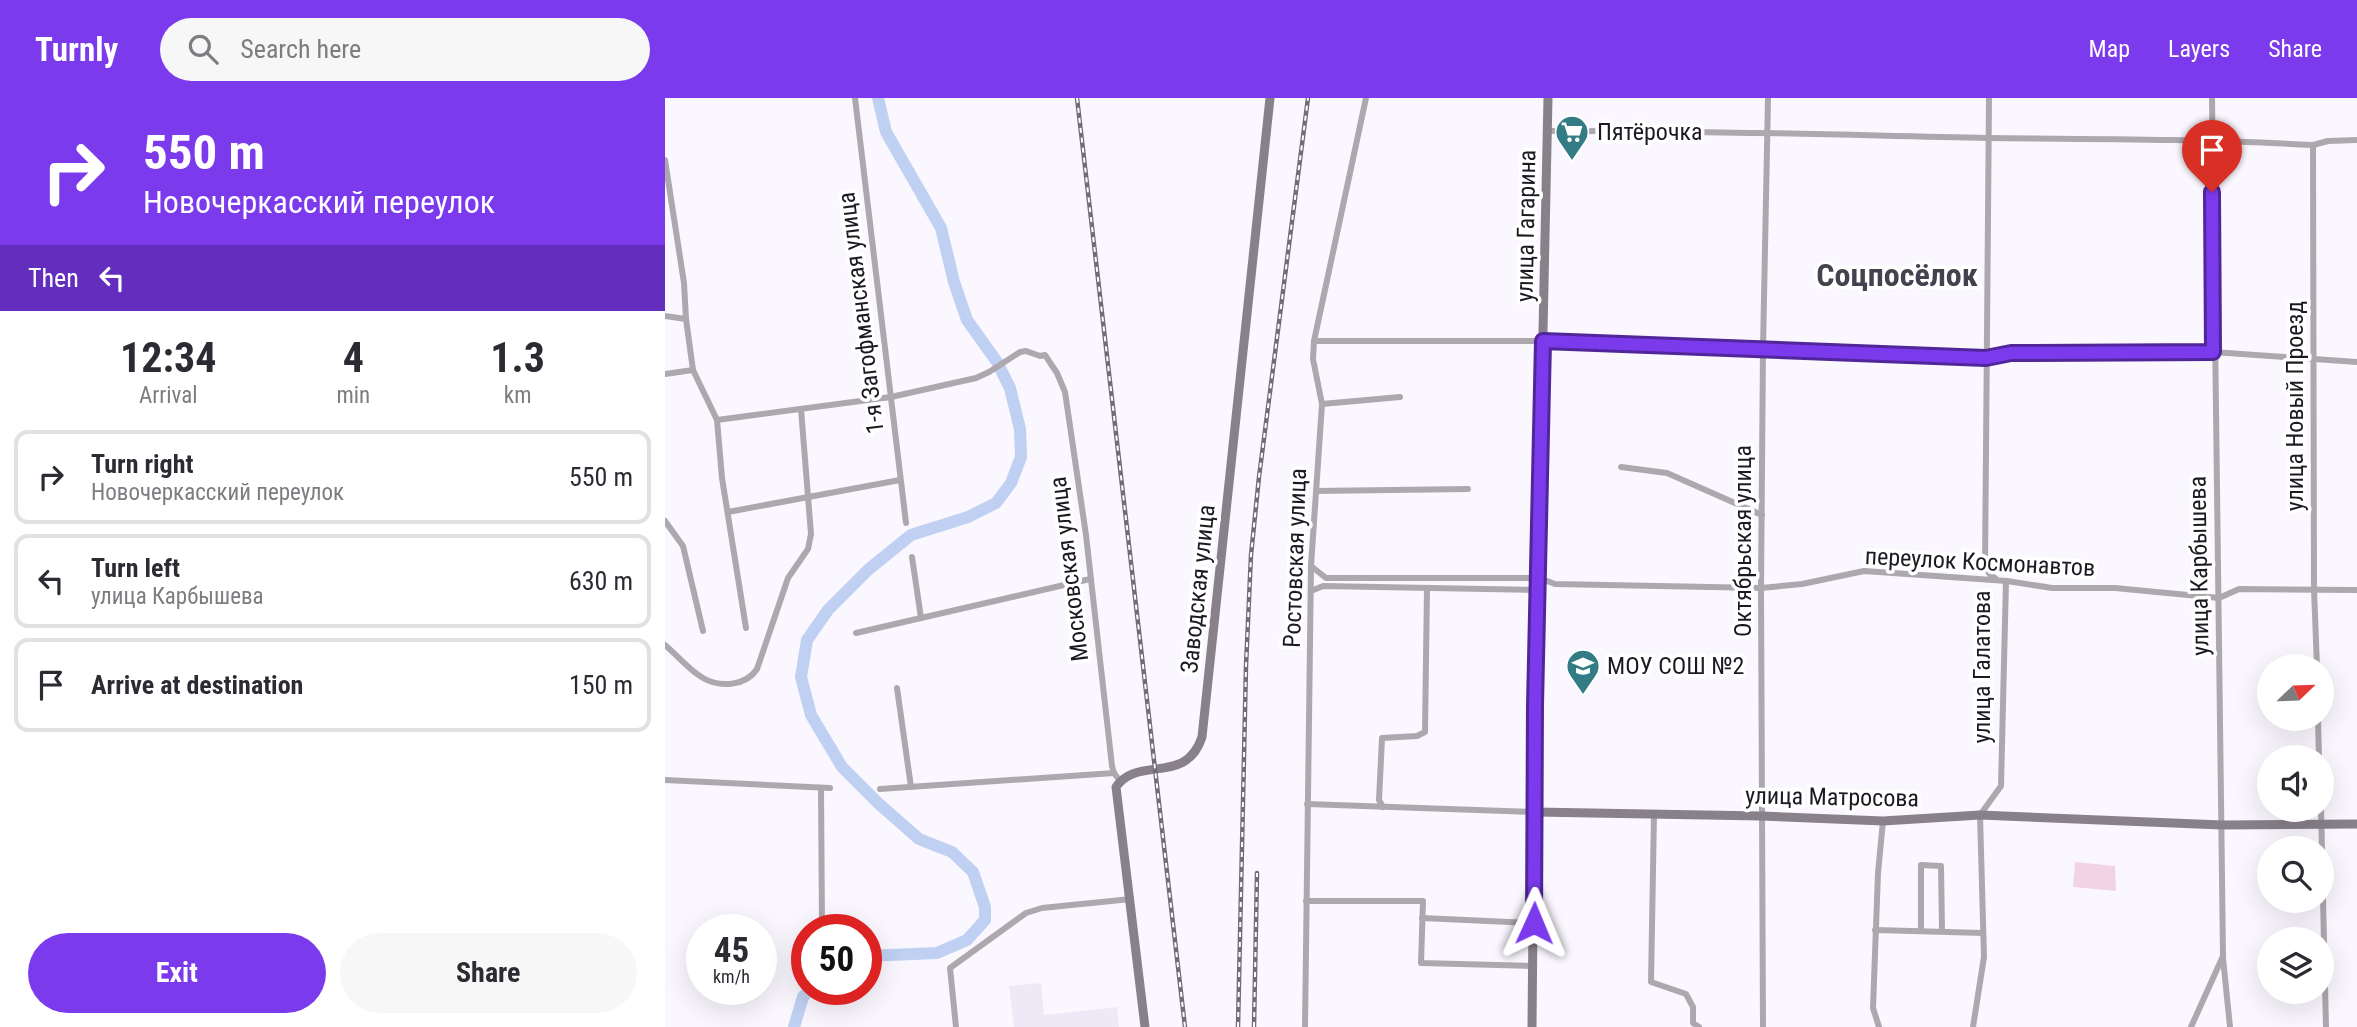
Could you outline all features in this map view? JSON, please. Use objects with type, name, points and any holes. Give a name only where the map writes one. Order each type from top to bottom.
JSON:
[{"type":"main road","name":"Заводская улица","points":[[1117,777],[1179,765],[1196,751],[1202,737],[1270,98]]},
{"type":"main road","name":"улица Гагарина","points":[[1532,1027],[1548,98]]},
{"type":"main road","points":[[1117,777],[1116,793],[1145,1027]]},
{"type":"main road","name":"улица Матросова","points":[[1535,812],[1883,821],[1980,815],[2223,825],[2357,824]]},
{"type":"street","name":"1-я Загофманская улица","points":[[855,98],[905,523]]},
{"type":"street","name":"Ростовская улица","points":[[1305,1027],[1311,566],[1322,404],[1313,359],[1314,341],[1366,98]]},
{"type":"street","name":"Октябрьская улица","points":[[1763,1027],[1761,589],[1768,98]]},
{"type":"street","name":"улица Галатова","points":[[1980,815],[2001,786],[2007,581],[1990,576],[1985,567],[1989,98]]},
{"type":"street","name":"улица Карбышева","points":[[2191,1027],[2223,956],[2223,825],[2213,352],[2212,98]]},
{"type":"street","points":[[1547,131],[2211,139],[2312,145],[2328,141],[2357,140]]},
{"type":"street","name":"улица Новый Проезд","points":[[2312,145],[2316,654]]},
{"type":"street","points":[[665,160],[684,283],[693,370],[717,419],[727,512],[746,628]]},
{"type":"street","points":[[665,316],[686,319]]},
{"type":"street","points":[[1314,341],[1543,341],[1986,358],[2011,353],[2213,352],[2357,362]]},
{"type":"street","name":"Московская улица","points":[[891,397],[976,378],[1026,351],[1045,355],[1057,373],[1065,392],[1117,777]]},
{"type":"street","points":[[665,374],[693,370]]},
{"type":"street","points":[[717,419],[891,397]]},
{"type":"street","points":[[1322,404],[1400,397]]},
{"type":"street","points":[[665,645],[703,678],[721,684],[739,683],[752,676],[757,669],[788,578],[808,548],[811,534],[801,409]]},
{"type":"street","points":[[1621,467],[1667,473],[1762,514]]},
{"type":"street","points":[[727,512],[901,480]]},
{"type":"street","points":[[1316,491],[1468,489]]},
{"type":"street","points":[[665,522],[669,532],[683,546],[703,631]]},
{"type":"street","points":[[912,557],[921,618]]},
{"type":"street","name":"переулок Космонавтов","points":[[1311,566],[1326,578],[1539,578],[1555,584],[1761,589],[1802,584],[1864,571],[2007,581],[2052,588],[2115,588],[2219,598],[2239,589],[2357,590]]},
{"type":"street","points":[[856,632],[1090,579]]},
{"type":"street","points":[[1311,591],[1323,586],[1539,590]]},
{"type":"street","points":[[1383,807],[1379,800],[1382,738],[1425,733],[1427,588]]},
{"type":"street","points":[[897,688],[911,787]]},
{"type":"street","points":[[880,789],[1117,777]]},
{"type":"street","points":[[665,780],[830,788]]},
{"type":"street","points":[[821,788],[822,914]]},
{"type":"street","name":"улица Матросова","points":[[1307,804],[1535,812]]},
{"type":"street","points":[[1654,814],[1651,982],[1686,994],[1693,1007],[1693,1023],[1699,1027]]},
{"type":"street","points":[[1973,1027],[1984,957],[1980,815]]},
{"type":"street","points":[[1879,1027],[1873,1008],[1875,930],[1883,821]]},
{"type":"street","points":[[2322,822],[2322,836]]},
{"type":"street","points":[[1921,930],[1921,865],[1941,866],[1942,931]]},
{"type":"street","points":[[956,1027],[950,968],[1026,913],[1042,908],[1131,899]]},
{"type":"street","points":[[1306,901],[1423,901],[1420,963],[1532,966]]},
{"type":"street","points":[[2323,913],[2326,1027]]},
{"type":"street","points":[[1422,918],[1534,923]]},
{"type":"street","points":[[1875,930],[1983,933]]},
{"type":"street","points":[[2223,956],[2230,1027]]},
{"type":"shaded area","points":[[2075,862],[2115,866],[2116,891],[2073,887]]},
{"type":"shaded area","points":[[1041,983],[1044,1015],[1117,1007],[1119,1027],[1014,1027],[1009,986]]},
{"type":"waterway","points":[[878,98],[886,132],[941,228],[954,282],[967,320],[997,362],[1010,388],[1020,429],[1021,457],[1011,483],[996,503],[968,517],[911,535],[869,569],[828,610],[807,640],[801,677],[811,715],[842,767],[919,839],[952,852],[973,872],[985,907],[985,920],[967,940],[937,953],[882,955]]},
{"type":"waterway","points":[[794,1027],[801,1005]]},
{"type":"railway","points":[[1077,98],[1185,1027]]},
{"type":"railway","points":[[1238,1027],[1251,555],[1308,98]]},
{"type":"railway","points":[[1254,1027],[1257,873]]},
{"type":"place","name":"Пятёрочка","points":[[1572,162]]},
{"type":"place","name":"МОУ СОШ №2","points":[[1583,696]]},
{"type":"district","name":"Соцпосёлок","points":[[1897,275]]},
{"type":"route","points":[[1534,923],[1535,705],[1543,341],[1986,358],[2011,353],[2213,352],[2212,192]]}]
